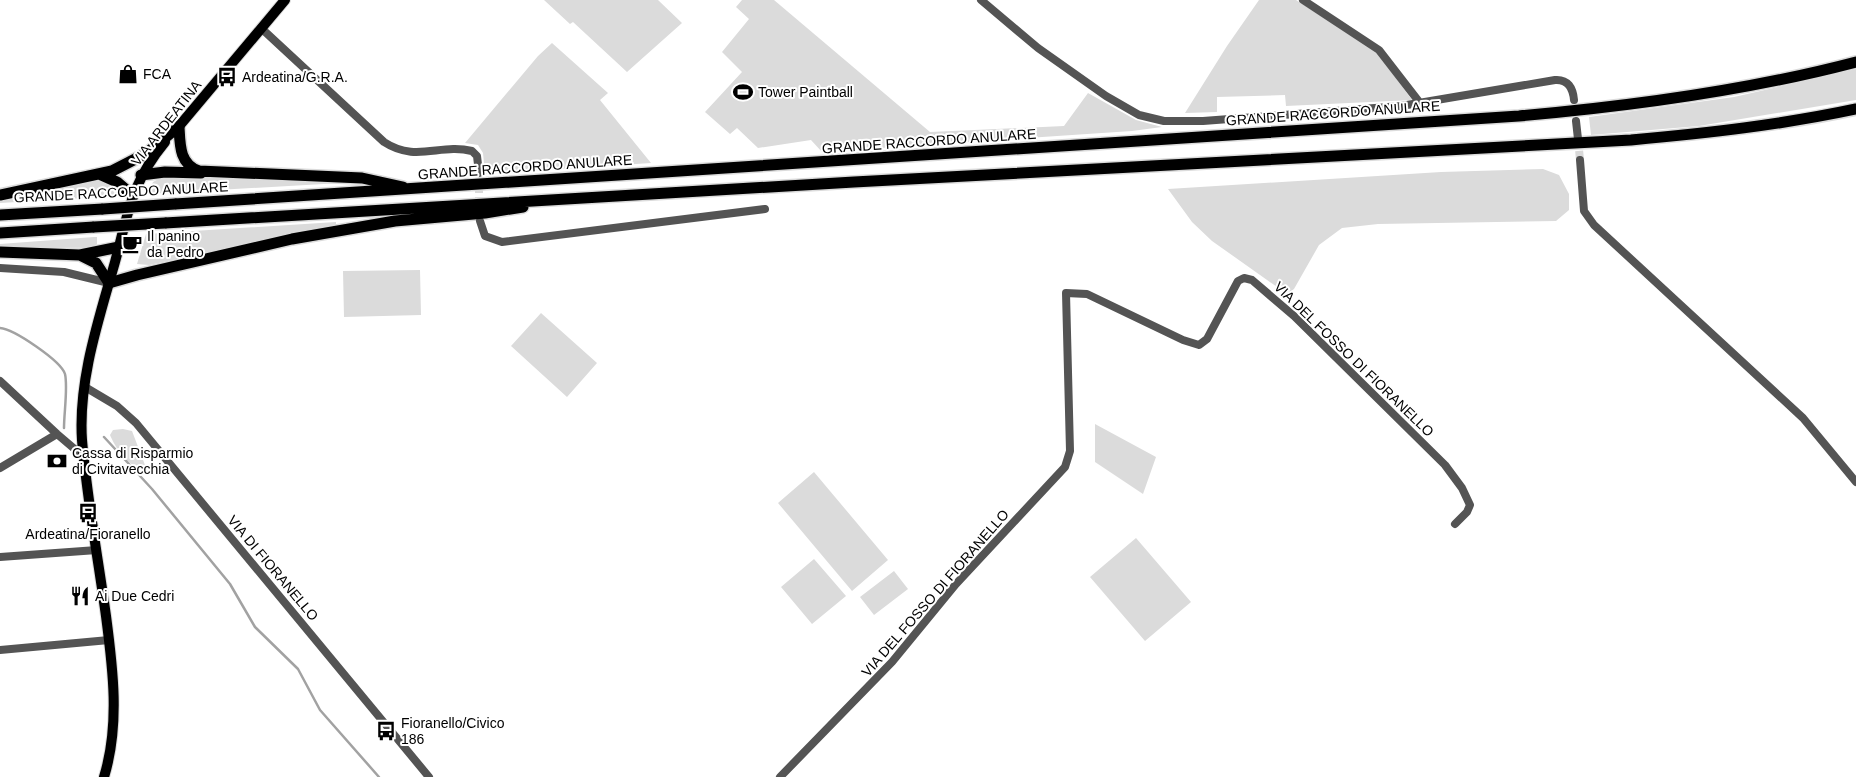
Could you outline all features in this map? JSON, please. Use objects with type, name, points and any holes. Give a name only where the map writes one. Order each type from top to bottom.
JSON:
[{"type":"highway","name":"GRANDE RACCORDO ANULARE","points":[[0,215],[1570,111],[1723,90],[1856,62]]},
{"type":"highway","points":[[0,233],[551,199],[1631,140],[1723,132],[1807,119],[1856,109]]},
{"type":"highway","points":[[179,126],[180,148],[185,161],[195,169],[213,173]]},
{"type":"highway","points":[[0,195],[100,174],[123,166],[147,153],[179,126]]},
{"type":"highway","points":[[141,175],[165,172],[362,178],[413,189]]},
{"type":"highway","points":[[100,174],[117,182],[132,195]]},
{"type":"highway","points":[[80,255],[96,263],[109,283],[292,239],[395,221],[499,211],[551,199]]},
{"type":"highway","points":[[0,252],[80,255],[119,247]]},
{"type":"main road","name":"VIA ARDEATINA","points":[[104,777],[110,759],[114,717],[109,640],[84,457],[82,424],[85,387],[109,283],[132,195],[141,175],[154,155],[285,0]]},
{"type":"street","points":[[981,0],[1038,48],[1083,81],[1127,109],[1153,119],[1175,122],[1203,121],[1420,103],[1559,80],[1570,86],[1574,100]]},
{"type":"street","points":[[1303,0],[1379,50],[1420,103]]},
{"type":"street","points":[[261,28],[384,142],[400,150],[413,152],[472,150],[477,156],[479,173]]},
{"type":"street","points":[[1576,121],[1578,139]]},
{"type":"street","points":[[1580,160],[1584,212],[1594,225],[1649,278],[1796,411],[1856,482]]},
{"type":"street","points":[[480,221],[485,236],[502,242],[765,209]]},
{"type":"street","points":[[0,268],[71,273],[109,283]]},
{"type":"street","name":"VIA DEL FOSSO DI FIORANELLO","points":[[780,777],[892,662],[956,584],[1064,467],[1070,451],[1066,292],[1087,294],[1183,340],[1199,345],[1207,339],[1238,281],[1247,278],[1254,282],[1299,320],[1445,465],[1462,488],[1470,505],[1467,512],[1455,524]]},
{"type":"street","points":[[0,381],[56,434],[84,457]]},
{"type":"street","name":"VIA DI FIORANELLO","points":[[85,387],[117,406],[136,423],[429,777]]},
{"type":"street","points":[[0,468],[56,434]]},
{"type":"street","points":[[0,557],[97,550]]},
{"type":"street","points":[[0,650],[109,640]]},
{"type":"shaded area","points":[[544,0],[658,0],[682,23],[627,72],[573,22],[570,24]]},
{"type":"shaded area","points":[[742,0],[774,0],[930,132],[1064,126],[1088,93],[1136,120],[1162,127],[1132,131],[822,152],[811,140],[758,148],[737,128],[730,134],[705,112],[742,72],[722,52],[749,19],[736,7]]},
{"type":"shaded area","points":[[1259,0],[1296,0],[1376,51],[1412,100],[1286,106],[1285,95],[1217,97],[1217,112],[1185,113],[1227,46]]},
{"type":"shaded area","points":[[552,43],[608,93],[600,100],[651,163],[485,174],[483,153],[478,145],[465,143],[538,56]]},
{"type":"shaded area","points":[[1856,69],[1856,100],[1699,126],[1591,135],[1589,117],[1734,97]]},
{"type":"shaded area","points":[[1543,169],[1559,175],[1569,194],[1569,210],[1556,221],[1378,224],[1342,228],[1319,245],[1294,289],[1287,294],[1212,241],[1192,222],[1168,189],[1441,172]]},
{"type":"shaded area","points":[[164,176],[341,183],[148,194],[153,182]]},
{"type":"shaded area","points":[[106,179],[117,186],[118,196],[0,203],[0,201],[9,198]]},
{"type":"shaded area","points":[[336,222],[336,225],[149,265],[137,264],[146,234]]},
{"type":"shaded area","points":[[97,237],[97,244],[94,248],[0,247],[0,244]]},
{"type":"shaded area","points":[[420,270],[421,315],[344,317],[343,271]]},
{"type":"shaded area","points":[[541,313],[597,363],[567,397],[511,346]]},
{"type":"shaded area","points":[[1095,424],[1156,457],[1143,494],[1095,462]]},
{"type":"shaded area","points":[[123,429],[132,431],[145,465],[144,467],[133,465],[123,457],[115,445],[110,435],[113,430]]},
{"type":"shaded area","points":[[814,472],[888,560],[852,591],[778,503]]},
{"type":"shaded area","points":[[1136,538],[1191,602],[1145,641],[1090,577]]},
{"type":"shaded area","points":[[814,559],[846,596],[812,624],[781,587]]},
{"type":"shaded area","points":[[894,571],[908,589],[874,615],[860,597]]},
{"type":"waterway","points":[[0,328],[26,340],[62,368],[65,374],[66,386],[64,428]]},
{"type":"waterway","points":[[104,437],[152,489],[230,584],[255,627],[298,669],[320,710],[379,777]]},
{"type":"tunnel","points":[[1578,139],[1580,160]]},
{"type":"tunnel","points":[[479,173],[479,208]]},
{"type":"place","name":"FCA","points":[[128,74]]},
{"type":"place","name":"Ardeatina/G.R.A.","points":[[227,77]]},
{"type":"place","name":"Tower Paintball","points":[[743,92]]},
{"type":"place","name":"Il panino da Pedro","points":[[132,244]]},
{"type":"place","name":"Cassa di Risparmio di Civitavecchia","points":[[57,461]]},
{"type":"place","name":"Ardeatina/Fioranello","points":[[88,513]]},
{"type":"place","name":"Ai Due Cedri","points":[[80,596]]},
{"type":"place","name":"Fioranello/Civico 186","points":[[386,731]]}]
